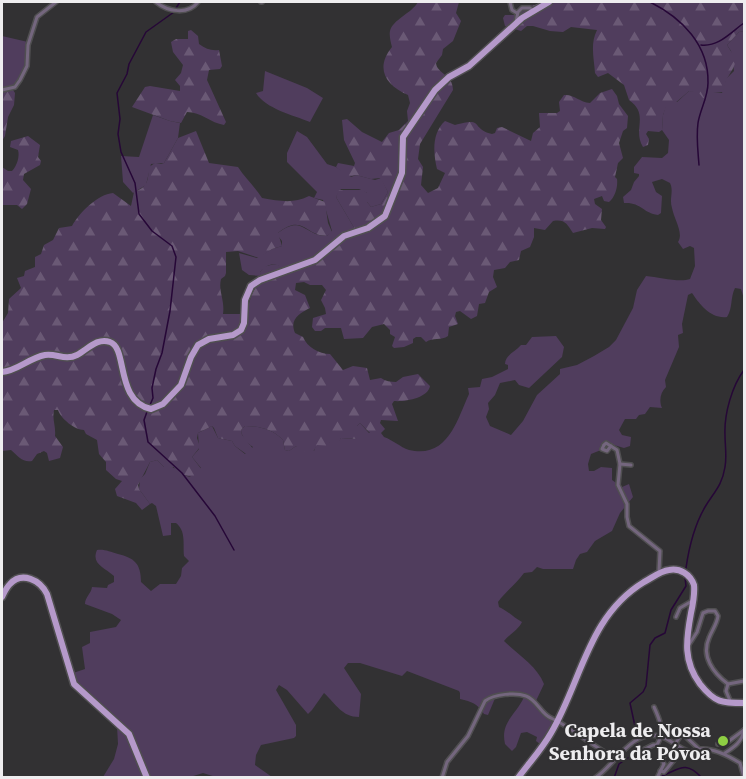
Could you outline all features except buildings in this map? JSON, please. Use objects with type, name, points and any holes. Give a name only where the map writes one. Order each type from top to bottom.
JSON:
[{"type":"main road","points":[[2,372],[12,370],[45,355],[73,357],[100,341],[107,341],[113,343],[118,351],[124,378],[135,399],[141,405],[151,409],[163,404],[181,385],[198,345],[209,339],[241,330],[244,323],[245,300],[251,286],[260,280],[315,260],[344,236],[368,228],[385,216],[402,173],[402,142],[409,126],[439,86],[469,66],[515,23],[549,2]]},
{"type":"main road","points":[[518,777],[550,735],[604,619],[631,590],[659,573],[676,570],[688,575],[694,585],[687,648],[690,670],[705,691],[715,700],[744,702]]},
{"type":"main road","points":[[2,597],[9,585],[18,579],[33,579],[41,585],[47,594],[74,684],[129,734],[147,777]]},
{"type":"street","points":[[2,90],[13,88],[20,81],[27,66],[28,45],[36,20],[42,11],[56,2]]},
{"type":"street","points":[[156,2],[180,12],[195,6],[198,2]]},
{"type":"street","points":[[510,2],[512,10],[517,14]]},
{"type":"street","points":[[515,23],[517,14],[522,8],[533,11]]},
{"type":"street","points":[[611,446],[617,450],[620,464],[618,485],[627,504],[627,518],[630,526],[660,551],[659,573]]},
{"type":"street","points":[[620,464],[631,465]]},
{"type":"street","points":[[675,617],[680,608],[694,601]]},
{"type":"street","points":[[687,648],[697,632],[704,613],[715,611],[718,616],[717,622],[708,641],[706,658],[720,678],[728,684],[744,681]]},
{"type":"street","points":[[728,684],[726,691],[731,702]]},
{"type":"street","points":[[442,777],[447,762],[468,736],[485,701],[489,698],[519,694],[527,696],[550,718],[558,719],[572,731],[615,758]]},
{"type":"street","points":[[654,707],[661,722],[661,736],[657,745]]},
{"type":"street","points":[[718,744],[724,744],[744,730]]},
{"type":"street","points":[[724,754],[743,738],[744,730]]},
{"type":"street","points":[[595,777],[642,736],[652,735],[661,736],[692,752],[700,750],[724,754],[740,763],[744,777]]},
{"type":"street","points":[[675,744],[676,738],[684,735],[700,750]]},
{"type":"street","points":[[639,752],[657,745]]},
{"type":"street","points":[[657,745],[665,753]]},
{"type":"street","points":[[658,775],[664,764],[662,760],[665,753],[679,747]]},
{"type":"street","points":[[658,775],[664,772],[674,760]]},
{"type":"green space","points":[[418,2],[459,2],[456,13],[461,21],[453,41],[443,49],[436,63],[439,70],[448,77],[453,90],[420,144],[418,159],[423,167],[421,185],[428,193],[438,188],[445,173],[437,169],[434,150],[438,131],[445,121],[455,125],[474,123],[485,132],[492,134],[497,128],[502,127],[531,141],[533,133],[540,127],[539,113],[560,111],[559,102],[564,95],[590,103],[600,93],[612,89],[628,116],[627,128],[623,131],[619,143],[623,158],[618,163],[614,195],[609,202],[604,201],[602,196],[594,199],[595,204],[602,209],[601,220],[605,229],[592,228],[573,233],[565,223],[560,221],[553,221],[545,230],[534,228],[534,237],[530,247],[521,251],[519,260],[510,262],[505,268],[494,270],[493,277],[497,287],[489,292],[485,303],[479,304],[477,316],[471,319],[460,311],[456,312],[458,324],[449,327],[448,336],[426,342],[421,337],[416,337],[413,343],[404,347],[394,348],[392,346],[395,337],[390,334],[390,330],[384,324],[372,327],[363,338],[344,339],[341,328],[325,328],[315,331],[312,327],[313,318],[326,314],[321,300],[326,290],[322,285],[296,283],[295,290],[305,295],[310,308],[296,317],[293,324],[295,333],[303,337],[310,347],[330,354],[343,370],[353,366],[367,368],[370,380],[381,378],[396,382],[403,377],[418,374],[430,386],[421,396],[410,400],[394,401],[392,404],[398,421],[381,420],[380,423],[385,429],[381,433],[371,434],[360,423],[357,426],[359,435],[356,439],[341,438],[339,442],[330,442],[326,446],[317,445],[313,452],[301,451],[296,446],[289,451],[285,450],[283,440],[275,433],[245,426],[241,430],[242,435],[254,450],[249,456],[232,441],[218,438],[212,426],[198,433],[200,447],[192,457],[202,470],[199,475],[192,477],[184,475],[181,478],[176,475],[174,467],[164,467],[157,460],[150,462],[138,485],[150,504],[142,510],[136,503],[117,496],[115,489],[122,481],[106,470],[106,462],[99,454],[97,440],[86,434],[84,430],[69,423],[58,410],[54,410],[53,417],[55,436],[63,447],[60,458],[49,461],[44,451],[37,454],[32,461],[26,461],[11,450],[2,451],[2,323],[8,313],[9,299],[21,288],[17,278],[24,276],[25,271],[35,267],[35,257],[41,254],[44,245],[53,240],[59,228],[72,226],[95,200],[113,193],[131,206],[134,192],[146,183],[149,167],[155,163],[164,163],[178,138],[196,131],[209,163],[238,167],[262,198],[292,201],[309,196],[325,202],[328,223],[332,232],[327,236],[314,233],[299,225],[293,225],[278,233],[282,246],[272,249],[259,258],[238,251],[226,252],[226,273],[220,283],[223,314],[244,314],[254,290],[261,282],[260,272],[264,267],[277,265],[291,273],[354,234],[356,231],[336,197],[339,190],[363,190],[367,193],[367,202],[371,207],[381,204],[388,192],[380,178],[371,179],[356,175],[348,177],[336,167],[338,163],[354,166],[355,163],[344,140],[342,120],[347,119],[362,132],[382,142],[389,133],[399,130],[408,121],[407,111],[410,103],[408,95],[388,81],[384,62],[392,47],[390,31],[392,27]]},
{"type":"green space","points":[[541,2],[744,2],[744,31],[739,32],[727,45],[735,61],[723,92],[713,93],[708,99],[703,98],[699,93],[689,91],[674,104],[668,102],[663,115],[662,130],[648,131],[646,134],[649,139],[648,145],[643,147],[639,134],[640,117],[629,100],[624,85],[608,73],[598,77],[595,73],[593,46],[597,30],[571,27],[563,32],[527,26],[521,31],[505,26],[503,18],[505,15],[518,15],[526,6]]},
{"type":"green space","points":[[191,30],[198,36],[199,44],[209,49],[219,50],[222,66],[220,69],[209,70],[207,80],[226,122],[224,125],[187,112],[181,123],[170,121],[132,107],[145,87],[180,91],[180,86],[175,80],[181,73],[183,65],[173,52],[171,42],[176,39],[188,39],[188,31]]},
{"type":"green space","points":[[744,31],[744,299],[741,289],[735,288],[729,314],[727,317],[721,317],[707,310],[692,293],[688,295],[682,324],[683,333],[678,335],[679,347],[665,380],[666,387],[661,397],[662,408],[650,407],[645,414],[639,415],[636,419],[625,419],[619,430],[622,435],[631,437],[630,446],[624,448],[607,443],[601,450],[591,454],[588,464],[589,471],[601,467],[612,468],[612,480],[622,487],[629,484],[633,497],[620,513],[612,531],[595,541],[587,552],[580,554],[573,569],[537,567],[532,572],[524,573],[498,602],[499,607],[522,622],[504,641],[532,666],[541,678],[544,684],[535,703],[554,722],[551,733],[545,735],[540,744],[536,741],[537,737],[527,732],[521,733],[512,751],[505,744],[504,736],[507,724],[524,697],[520,693],[496,696],[488,715],[474,704],[460,699],[459,691],[407,671],[402,676],[360,663],[348,663],[344,668],[361,694],[359,717],[348,715],[324,693],[308,714],[287,690],[279,685],[276,690],[296,725],[296,736],[261,745],[256,755],[255,765],[272,777],[219,778],[203,773],[187,778],[103,777],[114,759],[118,744],[117,726],[79,693],[67,675],[85,669],[82,647],[90,643],[90,632],[116,627],[121,620],[112,614],[85,604],[92,587],[107,588],[114,582],[114,576],[97,562],[97,550],[108,551],[136,562],[140,570],[141,582],[151,591],[160,584],[176,584],[181,576],[182,568],[189,561],[184,556],[183,538],[179,526],[171,523],[171,535],[163,536],[156,506],[150,504],[139,489],[140,479],[150,462],[157,460],[164,467],[171,466],[190,477],[201,468],[192,457],[199,449],[198,433],[212,426],[218,438],[232,441],[245,454],[253,447],[242,435],[241,430],[245,426],[275,433],[283,440],[285,450],[289,451],[296,446],[303,450],[314,451],[316,445],[338,442],[341,438],[356,439],[357,426],[360,423],[369,433],[381,433],[384,437],[409,450],[433,449],[442,443],[455,426],[469,394],[468,388],[480,387],[482,379],[508,369],[508,365],[505,364],[507,358],[521,345],[526,345],[532,337],[556,336],[564,347],[562,357],[529,388],[519,385],[515,380],[500,383],[495,395],[488,403],[489,409],[486,417],[490,426],[511,435],[523,421],[537,395],[560,374],[560,369],[577,365],[609,347],[616,340],[633,308],[637,290],[646,276],[675,280],[690,279],[695,266],[694,248],[690,246],[683,249],[678,242],[680,234],[671,205],[670,183],[662,179],[652,182],[656,192],[662,196],[661,213],[658,215],[634,204],[624,203],[623,197],[631,190],[639,176],[634,173],[634,167],[642,157],[662,158],[668,153],[669,140],[662,130],[667,102],[677,102],[689,91],[722,93],[726,79],[734,71],[731,51],[727,45],[739,32]]},
{"type":"green space","points":[[2,36],[28,42],[28,65],[12,90],[2,91]]},
{"type":"green space","points":[[265,71],[307,88],[323,98],[310,122],[280,111],[260,99],[256,93],[263,91]]},
{"type":"green space","points":[[9,89],[15,93],[14,105],[8,117],[2,141],[2,91]]},
{"type":"green space","points":[[153,115],[180,123],[178,138],[164,163],[151,164],[146,185],[133,193],[123,182],[121,156],[139,157]]},
{"type":"green space","points":[[297,131],[307,137],[327,164],[351,177],[356,175],[375,180],[381,178],[388,192],[381,204],[371,207],[367,202],[367,193],[359,189],[341,189],[336,197],[356,231],[354,234],[291,273],[273,264],[266,266],[260,272],[261,276],[249,275],[242,270],[239,253],[257,258],[282,246],[278,233],[286,228],[293,225],[327,236],[332,231],[323,200],[314,198],[317,192],[287,162],[287,153]]},
{"type":"green space","points":[[28,136],[40,145],[38,157],[41,161],[40,165],[24,174],[23,180],[31,189],[27,204],[22,209],[17,205],[2,205],[2,167],[12,171],[18,158],[18,150],[10,147],[11,141]]},
{"type":"waterway","points":[[176,8],[180,2]]},
{"type":"waterway","points":[[650,2],[683,25],[699,45],[704,57],[708,83],[698,123],[699,165]]},
{"type":"waterway","points":[[150,405],[170,311],[176,257],[172,246],[152,231],[139,214],[135,183],[121,152],[117,93],[146,32],[174,12]]},
{"type":"waterway","points":[[701,45],[719,41],[744,23]]},
{"type":"waterway","points":[[686,568],[690,544],[698,522],[724,474],[727,409],[732,392],[744,370]]},
{"type":"waterway","points":[[148,409],[144,420],[148,442],[182,473],[215,516],[234,550]]},
{"type":"waterway","points":[[614,778],[619,764],[635,753],[636,731],[630,703],[643,692],[646,686],[650,645],[655,638],[665,633],[671,610],[686,586],[685,578]]},
{"type":"waterway","points":[[658,777],[685,768],[702,778]]},
{"type":"place","name":"Capela de Nossa Senhora da Póvoa","points":[[723,741]]}]
